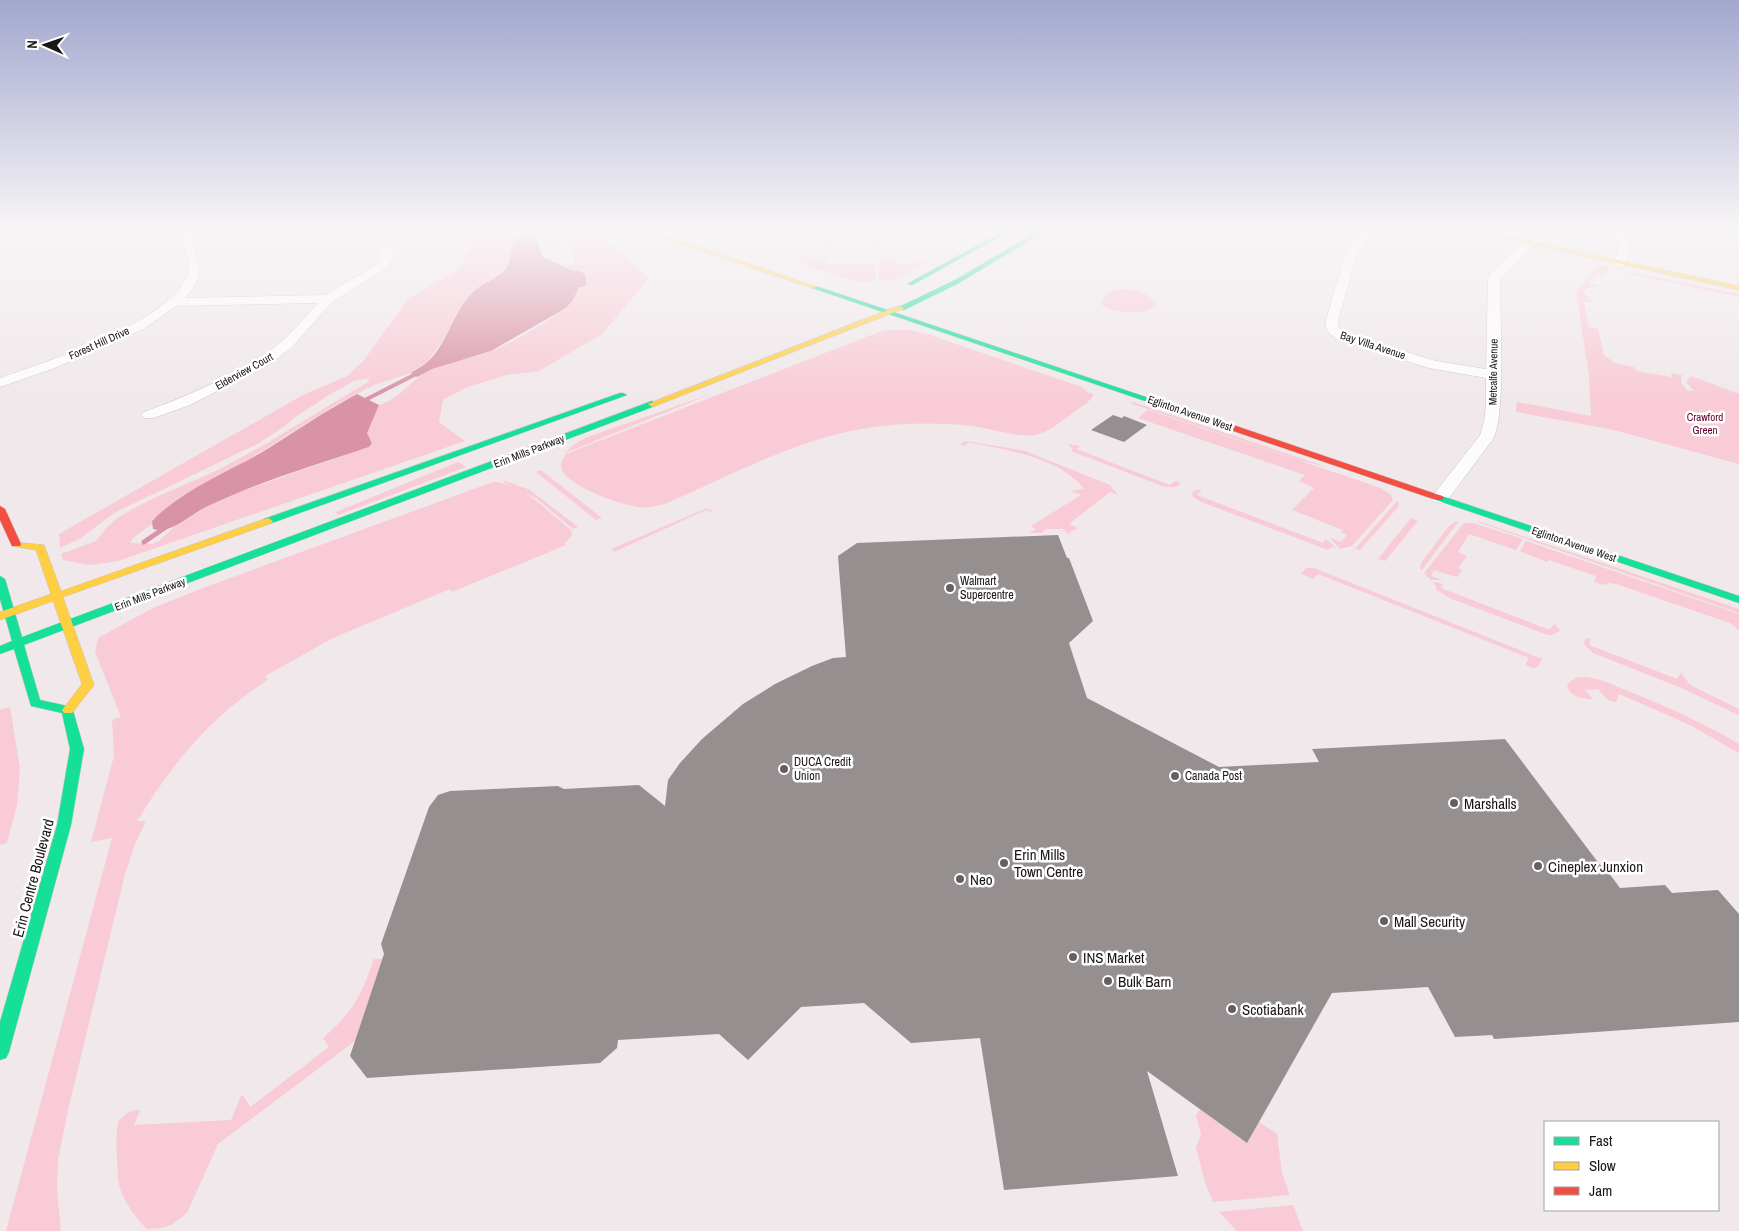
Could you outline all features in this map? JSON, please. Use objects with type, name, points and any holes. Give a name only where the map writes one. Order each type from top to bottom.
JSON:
[{"type":"main road","name":"Eglinton Avenue West","points":[[811,286],[1445,489],[1739,600]]},
{"type":"main road","points":[[847,286],[947,319]]},
{"type":"main road","points":[[896,291],[905,286]]},
{"type":"main road","name":"Erin Mills Parkway","points":[[0,650],[478,471],[906,306],[946,286]]},
{"type":"main road","points":[[847,310],[879,297]]},
{"type":"main road","name":"Erin Mills Parkway","points":[[5,615],[636,390]]},
{"type":"main road","points":[[0,509],[16,544]]},
{"type":"main road","points":[[0,579],[5,615],[18,643],[35,703],[68,710],[88,685],[40,547],[16,544],[5,554]]},
{"type":"main road","name":"Erin Centre Boulevard","points":[[0,1052],[64,825],[77,748],[68,710]]},
{"type":"street","name":"Forest Hill Drive","points":[[0,383],[110,340],[150,318],[174,302],[188,286]]},
{"type":"street","name":"Elderview Court","points":[[149,415],[185,402],[264,361],[286,344],[328,299],[349,286]]},
{"type":"street","name":"Bay Villa Avenue","points":[[1342,286],[1330,326],[1343,337],[1434,364],[1494,375]]},
{"type":"street","name":"Metcalfe Avenue","points":[[1445,489],[1488,436],[1494,375],[1494,286]]},
{"type":"street","points":[[174,302],[328,299]]},
{"type":"green space","points":[[429,286],[480,286],[472,292],[459,309],[446,336],[427,362],[411,373],[374,385],[337,404],[152,520],[152,524],[133,538],[130,543],[152,544],[159,541],[174,527],[199,511],[230,495],[369,447],[372,443],[366,433],[379,405],[393,399],[430,370],[498,348],[529,332],[566,308],[573,300],[579,286],[642,286],[602,334],[539,371],[506,375],[465,388],[443,400],[439,422],[465,441],[118,561],[90,565],[63,560],[61,554],[96,541],[107,527],[120,516],[152,499],[218,470],[264,445],[368,382],[369,378],[356,380],[295,417],[259,443],[114,513],[81,538],[60,548],[59,534],[303,395],[347,376],[364,360],[408,299]]},
{"type":"green space","name":"Crawford Green","points":[[1581,286],[1596,286],[1586,288],[1583,292],[1594,302],[1584,302],[1589,327],[1598,329],[1604,355],[1615,363],[1634,367],[1636,371],[1672,377],[1671,373],[1682,375],[1681,383],[1688,391],[1694,391],[1686,382],[1691,376],[1739,394],[1739,464],[1614,430],[1516,412],[1517,402],[1591,416],[1589,375],[1576,292]]},
{"type":"green space","points":[[1689,286],[1702,286],[1739,294],[1739,297]]},
{"type":"green space","points":[[1117,289],[1128,289],[1143,293],[1156,303],[1156,306],[1144,311],[1121,312],[1102,305],[1106,294]]},
{"type":"green space","points":[[886,330],[910,330],[927,334],[1082,387],[1089,393],[1092,393],[1093,396],[1087,403],[1055,426],[1035,435],[1012,434],[972,426],[930,424],[903,424],[837,434],[787,450],[667,503],[654,506],[632,506],[608,499],[581,487],[563,473],[561,464],[566,454]]},
{"type":"green space","points":[[711,394],[565,453],[573,445],[585,438]]},
{"type":"green space","points":[[1133,402],[1327,467],[1302,461],[1130,403]]},
{"type":"green space","points":[[1148,410],[1381,488],[1391,495],[1393,500],[1352,546],[1340,549],[1330,538],[1341,542],[1347,535],[1341,532],[1343,530],[1292,510],[1314,488],[1299,481],[1305,475],[1138,418]]},
{"type":"green space","points":[[967,441],[1025,451],[1110,485],[1118,495],[1110,492],[1069,524],[1078,528],[1067,534],[1064,529],[1046,529],[1042,533],[1029,533],[1036,529],[1031,526],[1081,495],[1071,491],[1084,489],[1074,478],[1047,462],[999,448],[968,442],[965,446],[960,444]]},
{"type":"green space","points":[[1067,444],[1080,446],[1076,449],[1170,485],[1175,481],[1180,482],[1180,485],[1165,487],[1071,451],[1073,449]]},
{"type":"green space","points":[[458,462],[466,467],[338,515],[336,512]]},
{"type":"green space","points":[[541,470],[602,518],[596,520],[536,472]]},
{"type":"green space","points":[[505,481],[530,490],[578,527],[573,529],[537,499],[503,482]]},
{"type":"green space","points":[[493,482],[504,484],[525,493],[571,530],[572,535],[565,543],[566,545],[452,592],[450,589],[333,638],[265,676],[268,679],[230,708],[200,736],[166,777],[146,806],[137,821],[146,821],[135,844],[125,874],[69,1106],[58,1160],[57,1191],[61,1231],[6,1231],[112,838],[91,842],[114,756],[112,720],[121,717],[95,652],[98,638],[153,608],[203,588]]},
{"type":"green space","points":[[1195,490],[1202,490],[1197,495],[1323,543],[1326,539],[1336,548],[1331,547],[1328,550],[1201,502],[1193,497],[1192,493]]},
{"type":"green space","points":[[1397,501],[1399,502],[1398,507],[1360,550],[1355,549]]},
{"type":"green space","points":[[705,509],[715,513],[706,510],[614,552],[611,549]]},
{"type":"green space","points":[[1411,518],[1418,521],[1385,561],[1378,559]]},
{"type":"green space","points":[[1457,521],[1422,570],[1420,569],[1421,563],[1449,526]]},
{"type":"green space","points":[[1478,522],[1739,609],[1739,613]]},
{"type":"green space","points":[[1464,523],[1473,523],[1523,539],[1516,550],[1469,534],[1458,552],[1467,556],[1458,568],[1462,570],[1457,577],[1434,570],[1431,576],[1442,580],[1431,580],[1424,573]]},
{"type":"green space","points":[[1526,541],[1739,614],[1739,630],[1730,623],[1616,584],[1609,583],[1603,585],[1594,582],[1596,576],[1549,560],[1547,562],[1520,551]]},
{"type":"green space","points":[[1306,568],[1314,568],[1542,659],[1538,667],[1533,668],[1525,665],[1529,658],[1318,574],[1313,579],[1301,574]]},
{"type":"green space","points":[[1433,582],[1443,584],[1441,588],[1550,630],[1554,624],[1560,631],[1552,635],[1545,634],[1452,599],[1435,589],[1437,588]]},
{"type":"green space","points":[[1591,638],[1589,645],[1677,679],[1681,673],[1690,685],[1739,709],[1739,715],[1679,687],[1593,653],[1584,644],[1585,639]]},
{"type":"green space","points":[[1580,677],[1604,681],[1684,715],[1739,744],[1739,753],[1690,725],[1619,694],[1616,702],[1608,700],[1598,689],[1585,690],[1593,699],[1585,699],[1574,695],[1567,685],[1575,678]]},
{"type":"green space","points":[[10,707],[20,769],[17,805],[7,843],[0,845],[0,710]]},
{"type":"green space","points":[[374,959],[383,959],[355,1041],[218,1144],[187,1213],[171,1225],[147,1229],[131,1210],[120,1188],[117,1128],[122,1117],[134,1110],[140,1110],[134,1125],[231,1120],[241,1096],[243,1095],[250,1107],[329,1047],[323,1038],[342,1020],[355,1003]]},
{"type":"green space","points":[[1200,1109],[1247,1143],[1259,1122],[1277,1134],[1282,1173],[1290,1195],[1213,1202],[1205,1182],[1196,1148],[1201,1134],[1196,1116]]},
{"type":"green space","points":[[1293,1205],[1303,1231],[1237,1231],[1219,1212]]},
{"type":"shaded area","points":[[480,286],[583,286],[579,287],[573,300],[566,308],[491,351],[432,369],[417,377],[411,373],[434,355],[461,307],[472,293]]},
{"type":"shaded area","points":[[357,394],[379,405],[367,433],[372,443],[369,447],[244,490],[204,508],[173,527],[160,530],[153,529],[152,521],[163,510],[189,492],[259,454]]},
{"type":"building","points":[[1113,415],[1122,418],[1124,416],[1147,425],[1124,442],[1091,430]]},
{"type":"building","name":"Erin Mills Town Centre","points":[[1058,535],[1067,558],[1069,558],[1093,621],[1069,643],[1087,698],[1219,767],[1319,762],[1312,749],[1505,739],[1600,865],[1603,865],[1620,888],[1665,885],[1672,893],[1718,890],[1739,914],[1739,1022],[1494,1039],[1492,1035],[1455,1037],[1428,987],[1332,993],[1247,1143],[1147,1071],[1178,1176],[1004,1190],[980,1038],[911,1043],[864,1003],[801,1007],[748,1060],[719,1034],[618,1040],[617,1048],[600,1063],[367,1078],[350,1056],[384,954],[381,944],[429,807],[438,795],[450,791],[558,786],[564,789],[639,785],[665,806],[668,780],[680,763],[702,739],[743,704],[775,684],[812,666],[833,658],[846,657],[838,556],[857,543]]},
{"type":"waterway","points":[[363,401],[420,372]]},
{"type":"waterway","points":[[144,542],[166,527]]},
{"type":"traffic: fast","points":[[901,308],[948,286]]},
{"type":"traffic: fast","points":[[814,287],[1207,419]]},
{"type":"traffic: fast","points":[[268,521],[623,395]]},
{"type":"traffic: fast","points":[[0,650],[652,404]]},
{"type":"traffic: fast","points":[[1439,498],[1739,600]]},
{"type":"traffic: fast","points":[[0,579],[35,703],[68,710]]},
{"type":"traffic: fast","points":[[0,1052],[64,825],[77,749],[68,710]]},
{"type":"traffic: slow","points":[[1732,286],[1739,288]]},
{"type":"traffic: slow","points":[[652,404],[901,308]]},
{"type":"traffic: slow","points":[[0,616],[268,521]]},
{"type":"traffic: slow","points":[[16,544],[40,547],[88,685],[68,710]]},
{"type":"traffic: jam","points":[[1207,419],[1439,498]]},
{"type":"traffic: jam","points":[[0,509],[16,544]]},
{"type":"place","name":"Walmart Supercentre","points":[[950,588]]},
{"type":"place","name":"DUCA Credit Union","points":[[784,769]]},
{"type":"place","name":"Canada Post","points":[[1175,776]]},
{"type":"place","name":"Marshalls","points":[[1454,803]]},
{"type":"place","name":"Erin Mills Town Centre","points":[[1004,863]]},
{"type":"place","name":"Cineplex Junxion","points":[[1538,866]]},
{"type":"place","name":"Neo","points":[[960,879]]},
{"type":"place","name":"Mall Security","points":[[1384,921]]},
{"type":"place","name":"INS Market","points":[[1073,957]]},
{"type":"place","name":"Bulk Barn","points":[[1108,981]]},
{"type":"place","name":"Scotiabank","points":[[1232,1009]]}]
